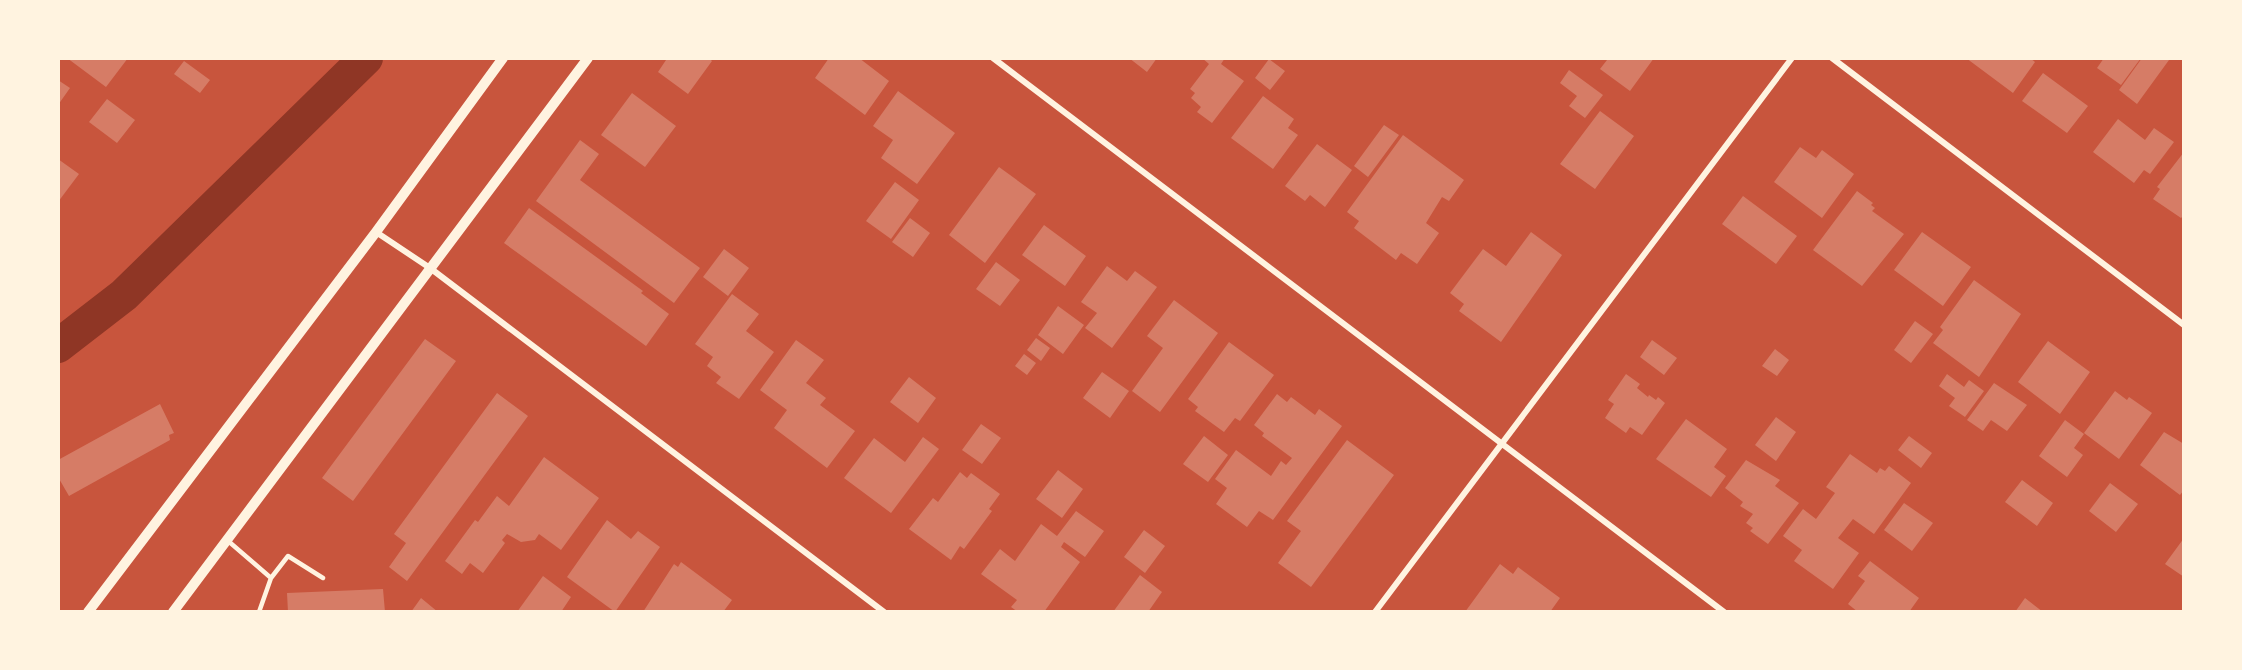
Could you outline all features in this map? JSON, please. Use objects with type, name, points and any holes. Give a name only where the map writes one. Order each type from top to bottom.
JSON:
[{"type":"street","points":[[88,612],[376,232],[503,58]]},
{"type":"street","points":[[173,612],[588,58]]},
{"type":"street","points":[[993,58],[1724,612]]},
{"type":"street","points":[[1375,612],[1792,58]]},
{"type":"street","points":[[1833,58],[2184,326]]},
{"type":"street","points":[[376,232],[430,268],[884,612]]},
{"type":"lane","points":[[227,540],[271,578]]},
{"type":"lane","points":[[259,612],[271,578],[288,556],[323,578]]},
{"type":"building","points":[[67,58],[128,58],[106,87]]},
{"type":"building","points":[[664,58],[709,58],[712,61],[688,94],[658,72],[666,60]]},
{"type":"building","points":[[829,58],[859,58],[889,81],[865,115],[815,78]]},
{"type":"building","points":[[1129,58],[1157,58],[1147,72]]},
{"type":"building","points":[[1202,58],[1225,58],[1221,64],[1244,81],[1212,123],[1197,112],[1201,107],[1191,98],[1195,93],[1190,89],[1209,64]]},
{"type":"building","points":[[1604,58],[1654,58],[1630,91],[1600,69],[1607,60]]},
{"type":"building","points":[[1966,58],[2030,58],[2035,62],[2013,93]]},
{"type":"building","points":[[2104,58],[2141,58],[2121,85],[2097,68]]},
{"type":"building","points":[[2142,58],[2169,60],[2137,104],[2119,90]]},
{"type":"building","points":[[1269,59],[1285,71],[1270,90],[1255,78]]},
{"type":"building","points":[[184,61],[210,80],[200,93],[174,74]]},
{"type":"building","points":[[1569,70],[1603,95],[1585,118],[1569,106],[1577,96],[1560,83]]},
{"type":"building","points":[[2043,73],[2088,106],[2067,133],[2022,101]]},
{"type":"building","points":[[58,80],[70,88],[58,105]]},
{"type":"building","points":[[898,91],[955,133],[917,184],[881,158],[893,140],[873,126]]},
{"type":"building","points":[[632,93],[676,126],[645,167],[601,135]]},
{"type":"building","points":[[1263,96],[1294,119],[1288,128],[1298,135],[1273,169],[1231,138]]},
{"type":"building","points":[[107,99],[135,120],[117,143],[89,122]]},
{"type":"building","points":[[1600,111],[1634,136],[1595,189],[1560,164]]},
{"type":"building","points":[[2118,119],[2145,140],[2154,128],[2174,142],[2150,174],[2144,170],[2134,183],[2093,152]]},
{"type":"building","points":[[1384,125],[1399,135],[1368,177],[1354,166]]},
{"type":"building","points":[[1403,135],[1464,180],[1449,201],[1442,197],[1426,223],[1439,233],[1417,264],[1401,253],[1396,260],[1354,228],[1359,221],[1347,212]]},
{"type":"building","points":[[580,140],[599,154],[580,180],[700,268],[674,303],[536,201]]},
{"type":"building","points":[[1317,144],[1352,170],[1325,207],[1310,195],[1305,201],[1285,186]]},
{"type":"building","points":[[1800,147],[1816,158],[1822,150],[1854,174],[1822,218],[1774,182]]},
{"type":"building","points":[[2184,152],[2184,215],[2181,218],[2153,199],[2160,189],[2157,187]]},
{"type":"building","points":[[58,159],[79,174],[58,202]]},
{"type":"building","points":[[999,167],[1036,194],[985,263],[949,235]]},
{"type":"building","points":[[895,182],[919,200],[891,239],[866,221]]},
{"type":"building","points":[[1857,191],[1873,203],[1871,205],[1875,208],[1872,211],[1904,234],[1862,286],[1813,250]]},
{"type":"building","points":[[1743,196],[1797,236],[1776,264],[1722,224]]},
{"type":"building","points":[[529,208],[643,291],[641,293],[669,314],[646,346],[504,243]]},
{"type":"building","points":[[910,218],[930,233],[913,257],[892,242]]},
{"type":"building","points":[[1044,225],[1086,256],[1065,286],[1022,255]]},
{"type":"building","points":[[1531,232],[1562,255],[1501,342],[1459,311],[1464,304],[1450,293],[1483,249],[1506,266]]},
{"type":"building","points":[[1922,232],[1971,267],[1943,306],[1894,270]]},
{"type":"building","points":[[724,249],[749,268],[728,296],[703,277]]},
{"type":"building","points":[[996,262],[1020,280],[1000,306],[976,289]]},
{"type":"building","points":[[1107,266],[1127,281],[1135,271],[1157,287],[1112,348],[1085,328],[1097,313],[1081,302]]},
{"type":"building","points":[[1974,280],[2021,314],[1979,377],[1933,343],[1943,330],[1940,327]]},
{"type":"building","points":[[732,294],[759,314],[746,331],[774,352],[739,399],[716,383],[721,377],[707,366],[713,357],[695,344]]},
{"type":"building","points":[[1174,300],[1218,333],[1160,412],[1132,391],[1163,348],[1147,336]]},
{"type":"building","points":[[1058,306],[1084,325],[1063,354],[1038,335]]},
{"type":"building","points":[[1915,321],[1933,334],[1911,363],[1894,350]]},
{"type":"building","points":[[1036,338],[1050,348],[1041,361],[1027,350]]},
{"type":"building","points":[[425,339],[456,361],[353,501],[322,478]]},
{"type":"building","points":[[796,340],[824,360],[806,383],[826,398],[820,405],[855,431],[827,468],[774,428],[787,410],[760,390]]},
{"type":"building","points":[[1652,340],[1677,358],[1664,375],[1640,357]]},
{"type":"building","points":[[2048,341],[2090,372],[2060,414],[2018,382]]},
{"type":"building","points":[[1229,342],[1274,375],[1240,421],[1235,418],[1224,432],[1195,411],[1198,407],[1188,399]]},
{"type":"building","points":[[1775,349],[1789,360],[1777,376],[1762,366]]},
{"type":"building","points":[[1024,354],[1036,363],[1027,375],[1015,366]]},
{"type":"building","points":[[1102,372],[1129,391],[1110,418],[1083,398]]},
{"type":"building","points":[[1626,374],[1640,384],[1637,388],[1648,397],[1649,395],[1656,400],[1658,397],[1665,403],[1642,435],[1630,427],[1626,433],[1605,418],[1614,404],[1608,400]]},
{"type":"building","points":[[1947,374],[1964,387],[1969,380],[1984,391],[1965,417],[1949,406],[1955,398],[1939,386]]},
{"type":"building","points":[[909,377],[936,398],[918,423],[890,402]]},
{"type":"building","points":[[1994,383],[2027,405],[2007,431],[1991,420],[1983,431],[1967,420]]},
{"type":"building","points":[[2115,391],[2127,400],[2129,397],[2152,413],[2119,459],[2084,433]]},
{"type":"building","points":[[497,393],[528,416],[407,581],[389,567],[406,543],[394,534]]},
{"type":"building","points":[[1277,394],[1287,402],[1291,397],[1315,415],[1319,409],[1342,426],[1273,520],[1259,511],[1247,527],[1216,504],[1227,488],[1215,479],[1236,450],[1271,476],[1281,461],[1286,465],[1292,458],[1262,436],[1264,433],[1254,425]]},
{"type":"building","points":[[160,404],[174,433],[169,435],[170,440],[69,496],[58,477],[58,460]]},
{"type":"building","points":[[1776,417],[1796,432],[1776,461],[1755,445]]},
{"type":"building","points":[[1686,419],[1727,449],[1714,467],[1726,476],[1711,497],[1656,459]]},
{"type":"building","points":[[2065,420],[2084,434],[2074,448],[2083,455],[2067,477],[2039,456]]},
{"type":"building","points":[[981,424],[1001,438],[982,464],[962,450]]},
{"type":"building","points":[[2164,432],[2184,444],[2184,490],[2180,495],[2140,465]]},
{"type":"building","points":[[1204,436],[1228,455],[1208,482],[1183,464]]},
{"type":"building","points":[[1909,436],[1932,453],[1921,468],[1898,450]]},
{"type":"building","points":[[923,437],[939,449],[891,513],[844,478],[874,438],[905,462]]},
{"type":"building","points":[[1347,440],[1394,475],[1311,587],[1278,563],[1301,531],[1287,521]]},
{"type":"building","points":[[1850,454],[1877,473],[1880,468],[1885,471],[1889,466],[1911,483],[1874,534],[1853,519],[1838,538],[1859,553],[1833,589],[1794,561],[1802,550],[1783,536],[1803,509],[1816,519],[1835,493],[1826,487]]},
{"type":"building","points":[[544,457],[599,498],[561,550],[539,534],[535,540],[521,542],[507,534],[502,540],[505,543],[483,573],[470,563],[462,574],[445,561],[475,520],[478,522],[497,496],[509,506]]},
{"type":"building","points":[[1746,460],[1780,480],[1775,486],[1799,503],[1768,544],[1750,531],[1753,528],[1746,523],[1753,514],[1740,506],[1743,502],[1725,488]]},
{"type":"building","points":[[1058,470],[1083,489],[1062,518],[1036,499]]},
{"type":"building","points":[[960,472],[967,478],[971,473],[1000,494],[989,509],[992,511],[964,549],[960,546],[951,560],[909,529],[933,498],[938,502]]},
{"type":"building","points":[[2022,480],[2053,503],[2037,526],[2005,502]]},
{"type":"building","points":[[2110,483],[2138,504],[2116,532],[2089,511]]},
{"type":"building","points":[[1904,503],[1933,523],[1912,551],[1884,530]]},
{"type":"building","points":[[1076,511],[1104,531],[1085,557],[1064,542],[1061,547],[1080,562],[1044,612],[1018,612],[1011,607],[1017,600],[981,574],[1000,549],[1015,561],[1041,524],[1057,536]]},
{"type":"building","points":[[607,520],[631,539],[638,531],[660,547],[615,612],[567,577]]},
{"type":"building","points":[[1144,530],[1165,546],[1145,573],[1124,557]]},
{"type":"building","points":[[2184,538],[2184,577],[2165,564]]},
{"type":"building","points":[[1870,561],[1919,598],[1909,612],[1858,612],[1848,604],[1865,581],[1858,576]]},
{"type":"building","points":[[681,562],[732,600],[723,612],[643,612],[674,564],[678,567]]},
{"type":"building","points":[[1500,564],[1513,574],[1518,567],[1560,598],[1550,612],[1465,612]]},
{"type":"building","points":[[1140,575],[1162,592],[1148,612],[1113,612]]},
{"type":"building","points":[[543,576],[571,597],[561,612],[517,612]]},
{"type":"building","points":[[383,589],[385,612],[288,612],[287,593]]},
{"type":"building","points":[[421,598],[438,612],[411,612]]},
{"type":"building","points":[[2025,598],[2043,612],[2015,612]]},
{"type":"waterway","points":[[58,346],[124,295],[366,58]]}]
